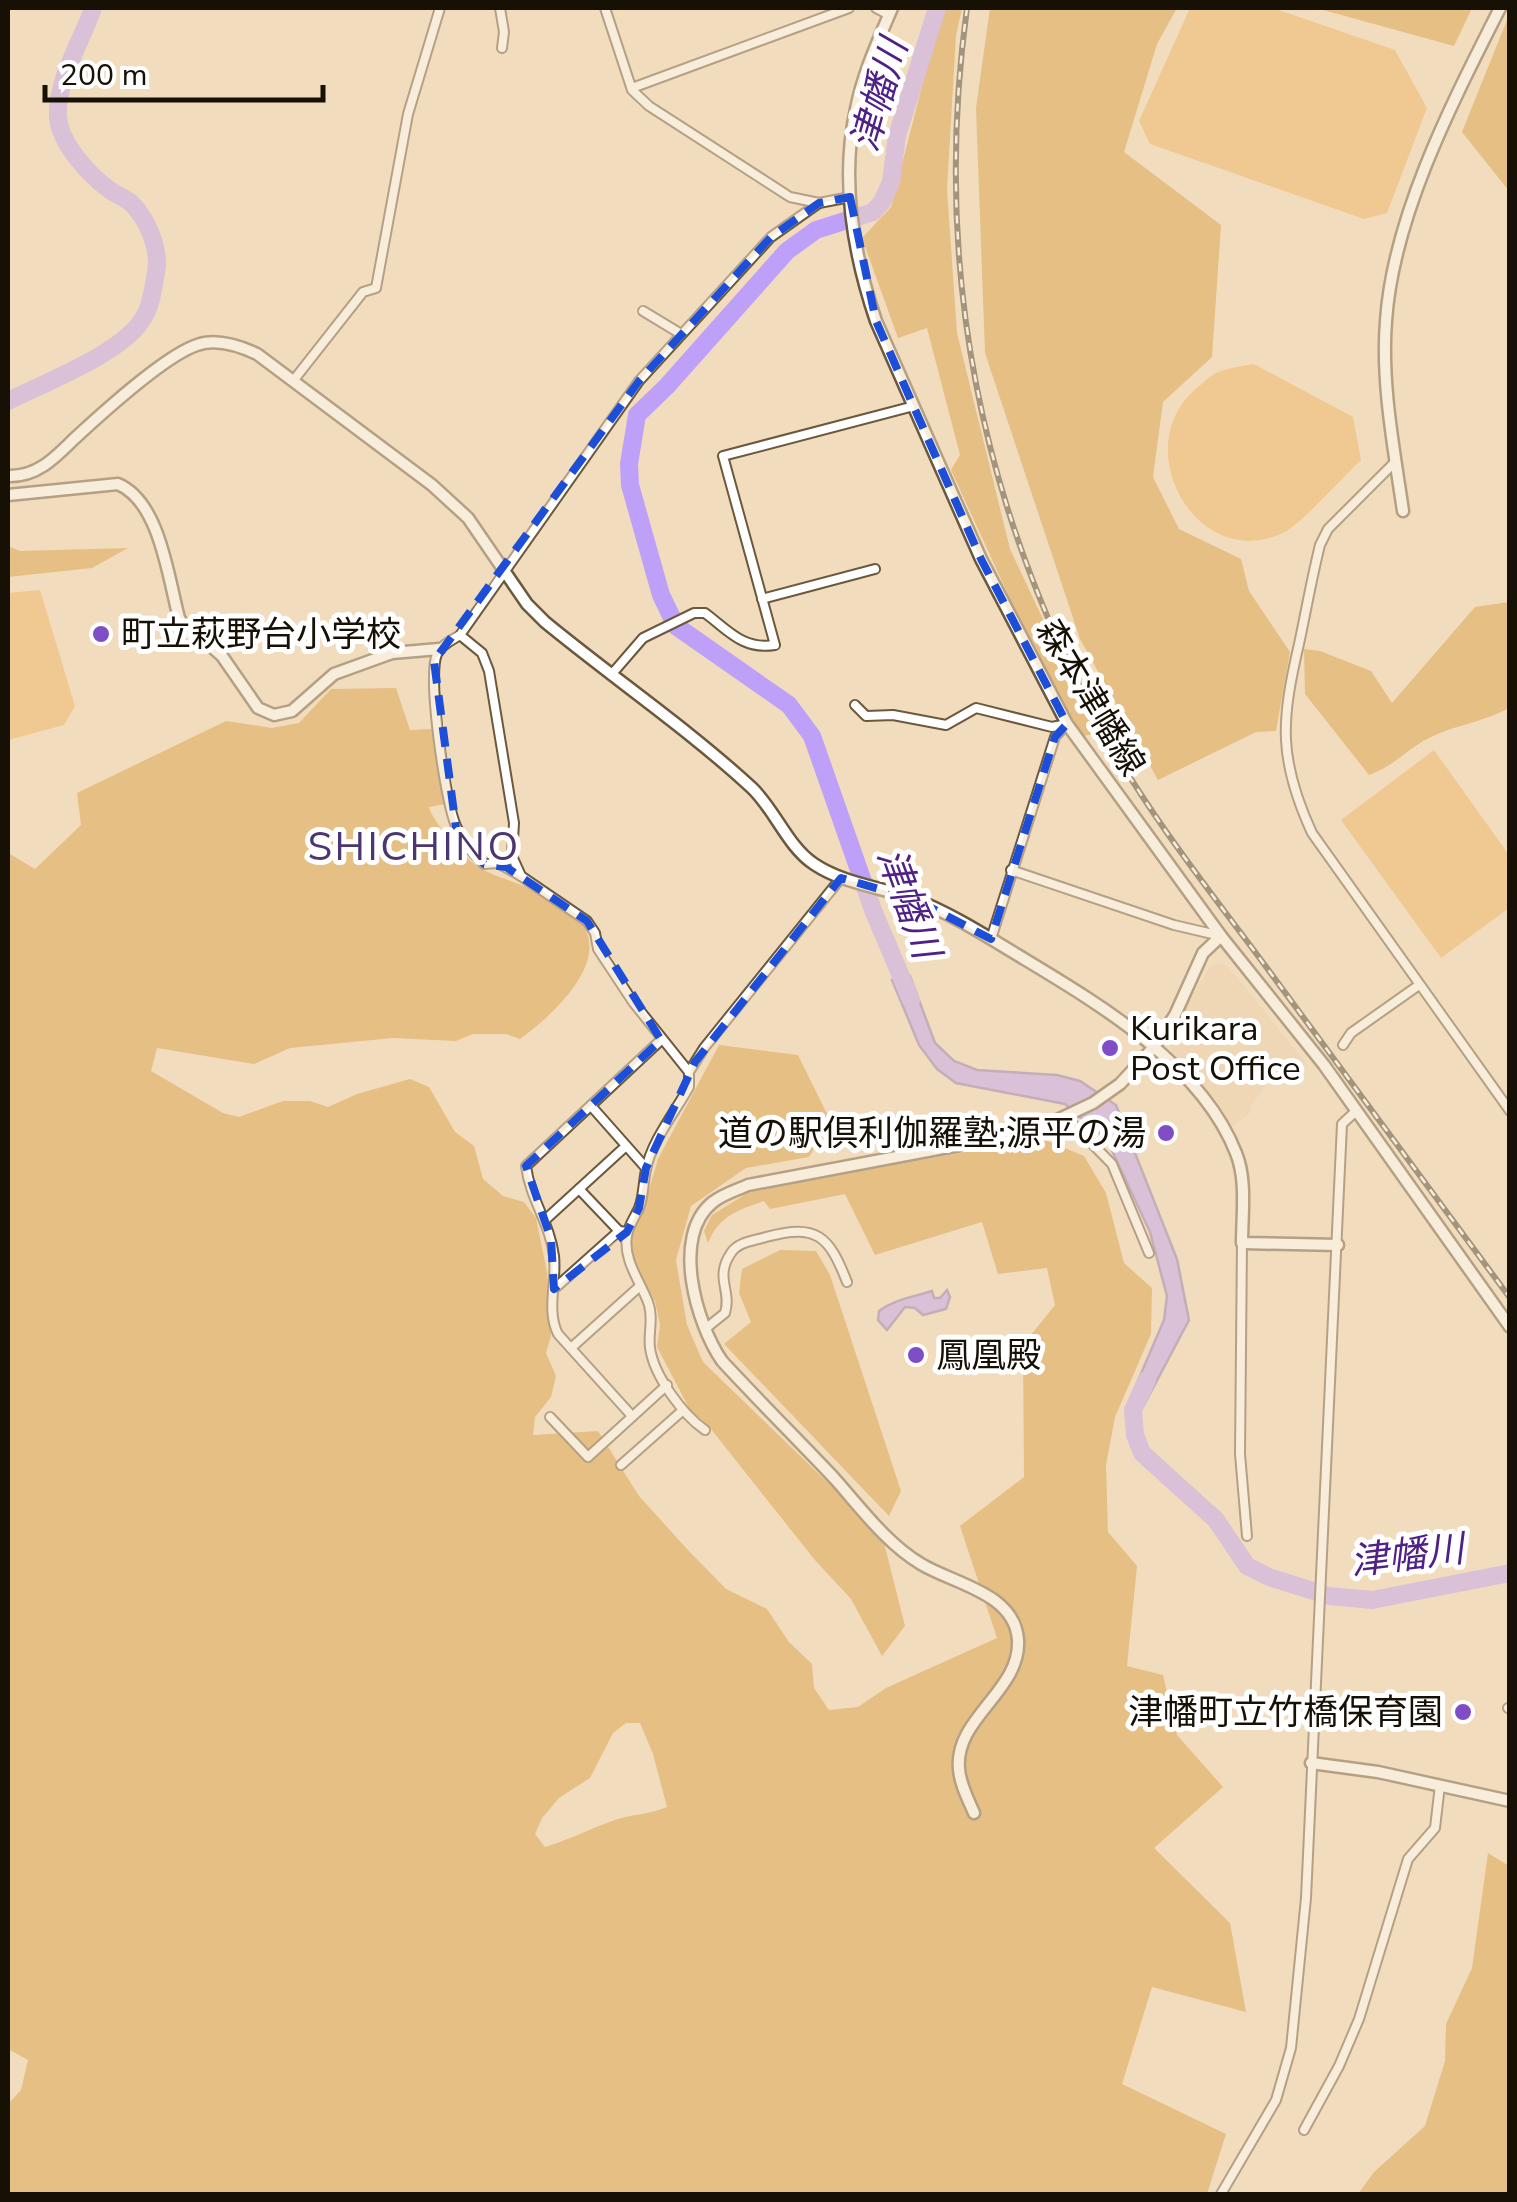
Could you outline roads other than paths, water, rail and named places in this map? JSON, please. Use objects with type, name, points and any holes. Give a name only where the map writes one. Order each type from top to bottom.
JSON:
[{"type":"street","points":[[293,381],[363,292],[376,288],[408,114],[440,8]]},
{"type":"street","points":[[500,8],[502,48]]},
{"type":"street","points":[[606,8],[632,88],[649,106],[790,197],[819,202],[850,197]]},
{"type":"street","points":[[632,88],[849,8]]},
{"type":"street","points":[[876,8],[890,11]]},
{"type":"street","points":[[1402,511],[1386,365],[1391,278],[1410,212],[1440,136],[1506,8]]},
{"type":"street","name":"森本津幡線","points":[[890,11],[867,66],[855,111],[850,197],[854,240],[876,321],[982,559],[1067,724],[1222,936],[1324,1065],[1510,1327]]},
{"type":"street","points":[[8,495],[118,484],[133,490],[148,512],[179,618],[188,634],[222,656],[258,708],[274,714],[292,711],[334,674],[392,654],[439,649],[460,635],[639,381],[771,237],[819,202]]},
{"type":"street","points":[[644,311],[682,334]]},
{"type":"street","points":[[8,476],[20,476],[53,462],[122,396],[177,354],[199,344],[241,346],[257,354],[432,486],[468,518],[527,604],[611,676],[733,770],[770,807],[811,862],[841,878],[914,899],[991,939],[1089,999],[1154,1047],[1179,1070],[1224,1129],[1242,1171],[1240,1454],[1247,1536]]},
{"type":"street","points":[[611,676],[637,643],[694,613],[705,613],[746,644],[775,645],[723,456],[914,406]]},
{"type":"street","points":[[1396,460],[1338,518],[1320,544],[1288,687],[1284,727],[1292,782],[1312,833],[1510,1111]]},
{"type":"street","points":[[762,599],[875,569]]},
{"type":"street","points":[[460,635],[482,653],[489,670],[514,823],[512,856],[521,876]]},
{"type":"street","points":[[439,649],[434,661],[434,693],[449,807],[456,828],[484,864],[498,863],[588,922],[598,949],[661,1040],[689,1072]]},
{"type":"street","points":[[855,705],[866,716],[893,715],[946,725],[976,708],[1052,727],[1067,724]]},
{"type":"street","points":[[991,939],[1055,737],[1067,724]]},
{"type":"street","points":[[1011,870],[1174,925],[1222,936]]},
{"type":"street","points":[[554,1289],[623,1232],[645,1189],[646,1168],[689,1087],[689,1072],[841,878]]},
{"type":"street","points":[[974,1813],[959,1770],[960,1753],[964,1738],[1011,1673],[1017,1656],[1018,1640],[1007,1610],[907,1555],[722,1362],[704,1329],[688,1262],[692,1237],[704,1211],[713,1202],[762,1182],[1034,1131],[1066,1117],[1120,1084],[1154,1047],[1175,1015],[1204,954],[1222,936]]},
{"type":"street","points":[[1343,1045],[1352,1033],[1418,985]]},
{"type":"street","points":[[632,1416],[553,1324],[554,1257],[545,1220],[533,1201],[526,1166],[661,1040]]},
{"type":"street","points":[[592,1107],[646,1168]]},
{"type":"street","points":[[1222,2194],[1276,2100],[1291,2048],[1306,1898],[1342,1124],[1355,1112]]},
{"type":"street","points":[[1066,1117],[1112,1164],[1150,1254]]},
{"type":"street","points":[[545,1220],[626,1146]]},
{"type":"street","points":[[579,1189],[623,1232],[650,1315],[650,1349],[682,1410],[705,1430]]},
{"type":"street","points":[[704,1329],[725,1313],[728,1300],[720,1280],[728,1256],[742,1244],[800,1230],[813,1233],[834,1249],[846,1282]]},
{"type":"street","points":[[1242,1243],[1338,1245]]},
{"type":"street","points":[[571,1348],[640,1286]]},
{"type":"street","points":[[550,1417],[588,1457],[667,1385]]},
{"type":"street","points":[[621,1465],[682,1410]]},
{"type":"street","points":[[1311,1763],[1440,1784],[1510,1801]]},
{"type":"street","points":[[1304,2130],[1360,2019],[1408,1860],[1435,1828],[1440,1784]]},
{"type":"waterway","points":[[8,401],[120,342],[144,317],[152,295],[157,264],[147,226],[131,203],[86,168],[60,127],[61,89],[93,8]]},
{"type":"waterway","name":"津幡川","points":[[911,1000],[873,910],[812,736],[789,705],[676,626],[661,595],[630,485],[629,464],[637,415],[787,251],[816,230],[873,212],[882,202],[891,182],[897,136],[937,8]]},
{"type":"waterway","name":"津幡川","points":[[1147,1380],[1133,1410],[1135,1435],[1142,1453],[1216,1520],[1247,1566],[1329,1596],[1372,1600],[1510,1573]]},
{"type":"railway","points":[[967,8],[958,103],[956,198],[962,291],[976,382],[997,473],[1026,562],[1062,649],[1105,735],[1161,824],[1510,1298]]},
{"type":"place","name":"町立萩野台小学校","points":[[101,634]]},
{"type":"place","name":"Kurikara Post Office","points":[[1110,1048]]},
{"type":"place","name":"道の駅倶利伽羅塾;源平の湯","points":[[1166,1133]]},
{"type":"place","name":"鳳凰殿","points":[[916,1355]]},
{"type":"place","name":"津幡町立竹橋保育園","points":[[1463,1712]]},
{"type":"district","name":"SHICHINO","points":[[414,846]]}]
